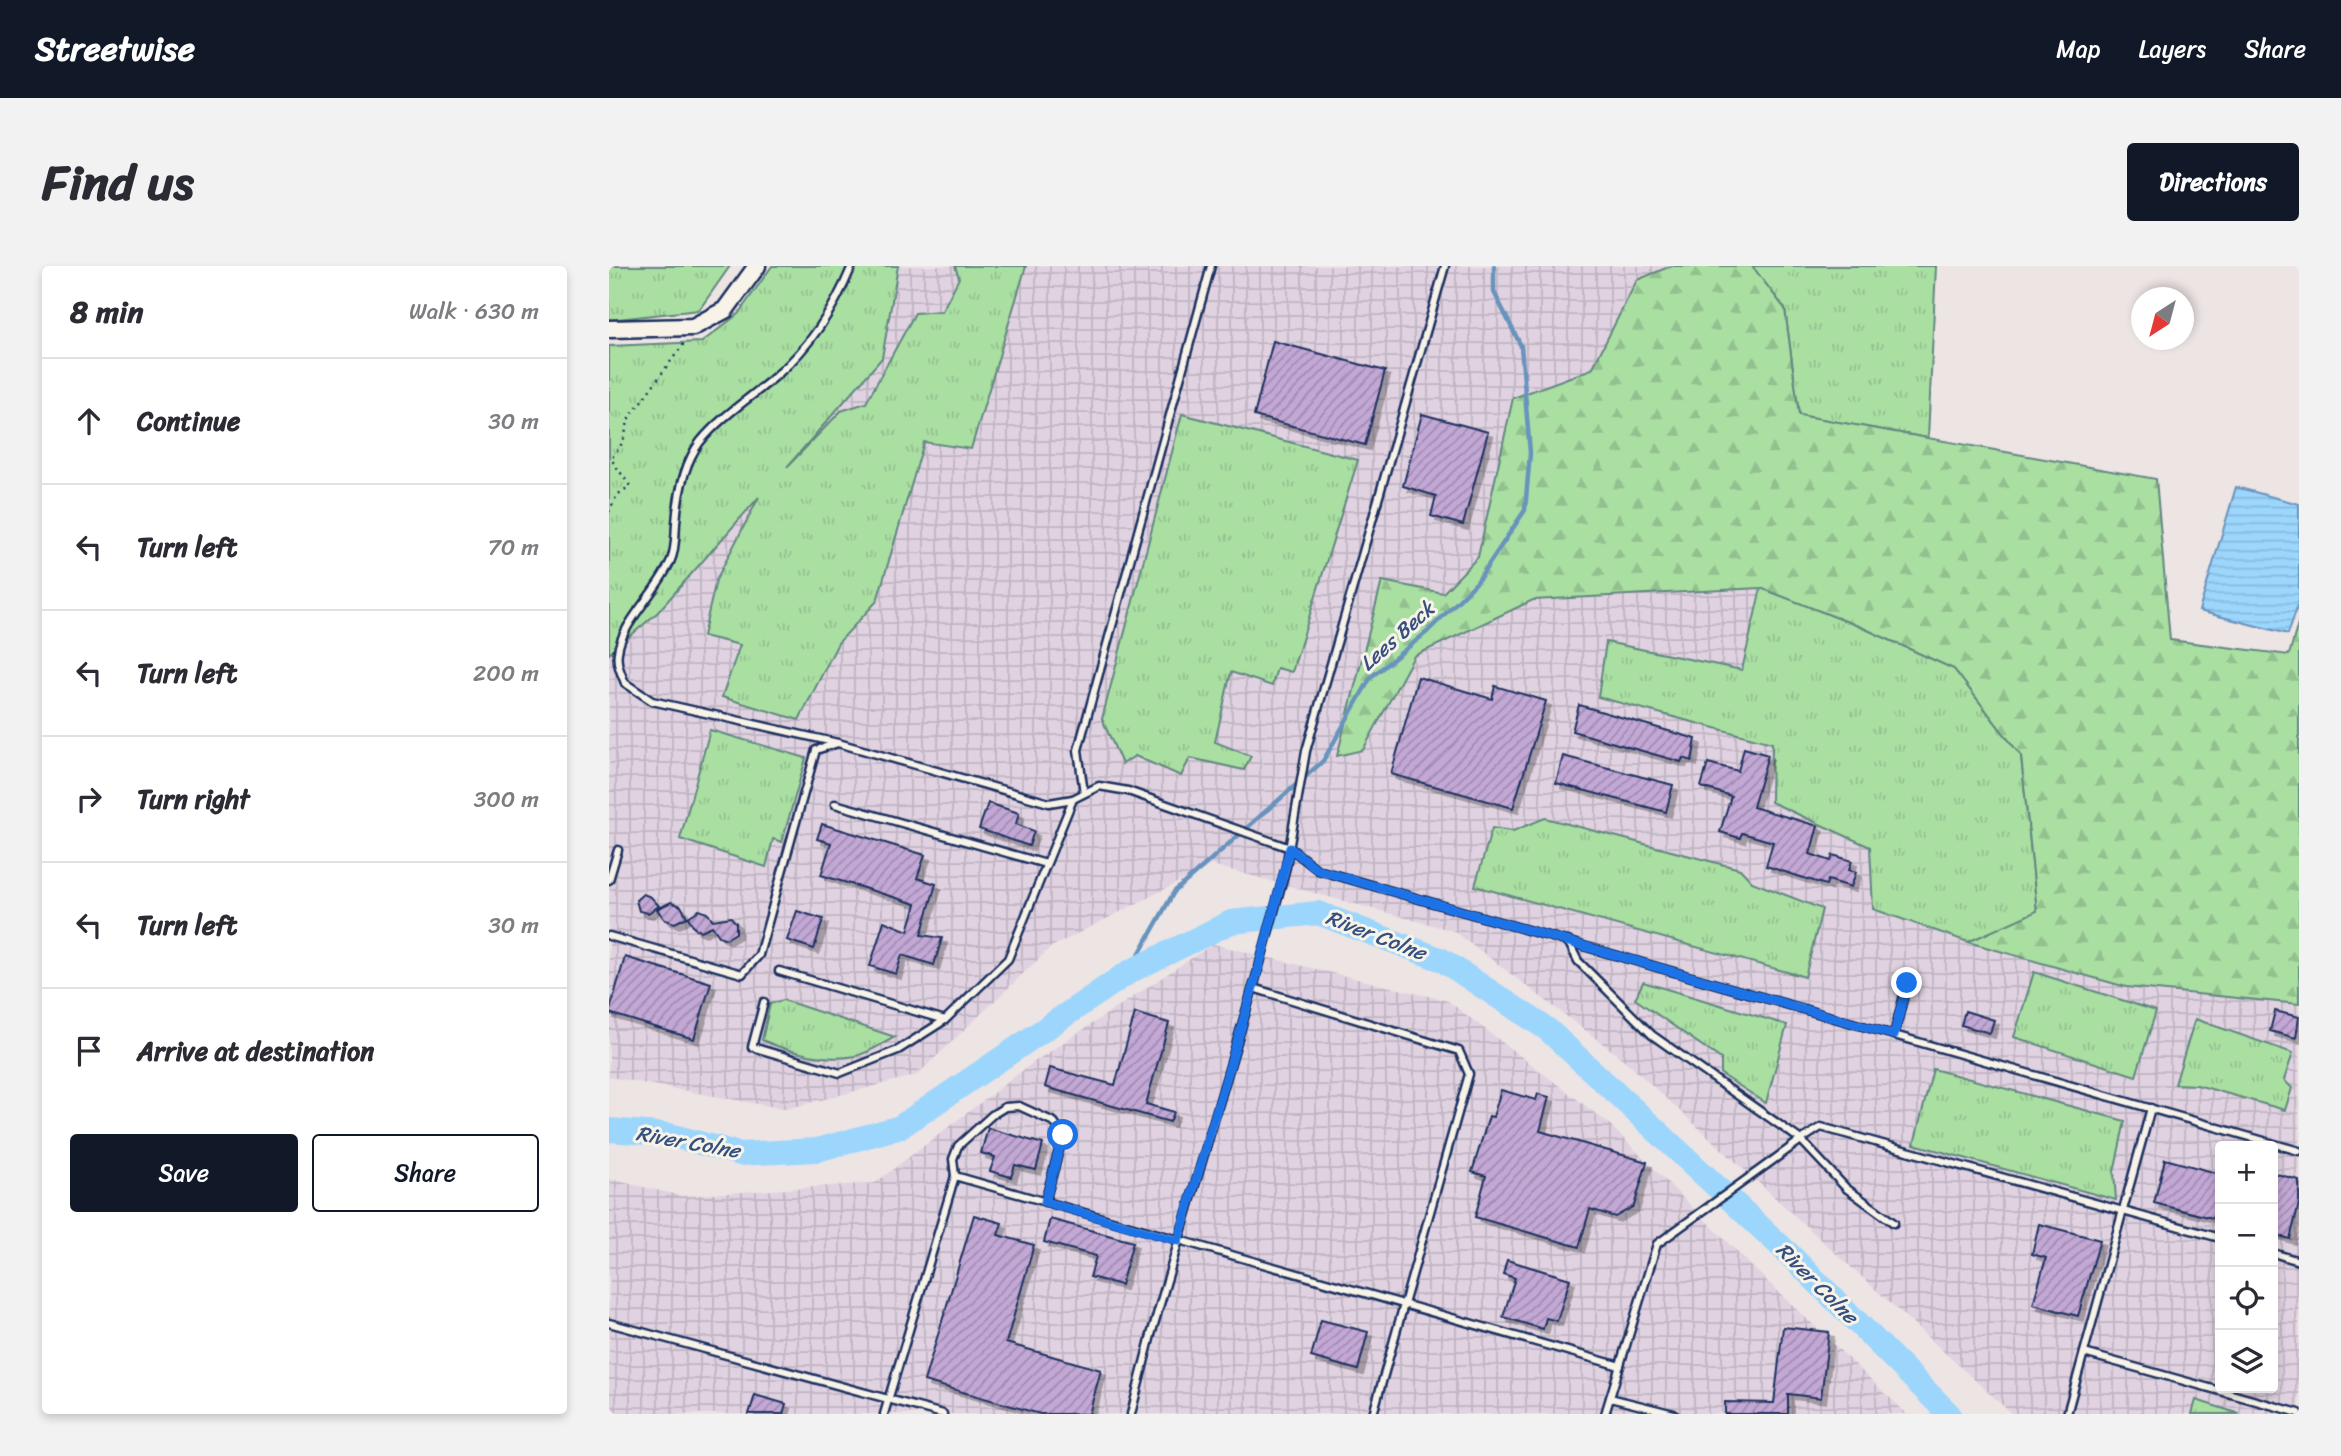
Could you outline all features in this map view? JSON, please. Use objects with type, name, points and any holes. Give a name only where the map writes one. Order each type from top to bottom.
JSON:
[{"type":"street","points":[[609,329],[693,327],[725,310],[757,266]]},
{"type":"lane","points":[[852,266],[829,313],[809,343],[779,374],[717,424],[693,454],[682,483],[672,558],[622,639],[617,654],[625,683],[652,701],[838,743],[1049,803],[1073,799],[1099,786],[1128,791],[1290,848],[1318,870],[2299,1151]]},
{"type":"lane","points":[[1084,793],[1078,750],[1211,266]]},
{"type":"lane","points":[[1131,1414],[1286,867],[1306,751],[1445,266]]},
{"type":"lane","points":[[609,936],[742,974],[759,955],[816,750],[838,743]]},
{"type":"lane","points":[[764,1002],[752,1047],[840,1073],[898,1050],[945,1020],[1008,959],[1073,799]]},
{"type":"lane","points":[[835,804],[1046,864]]},
{"type":"lane","points":[[609,880],[618,850]]},
{"type":"lane","points":[[1568,942],[1578,961],[1651,1035],[1801,1140],[1846,1188],[1894,1223]]},
{"type":"lane","points":[[779,971],[945,1020]]},
{"type":"lane","points":[[1894,1035],[1907,983]]},
{"type":"lane","points":[[1253,988],[1459,1051],[1469,1074],[1373,1414]]},
{"type":"lane","points":[[884,1414],[955,1176],[953,1159],[958,1146],[992,1115],[1005,1107],[1019,1106],[1054,1122],[1063,1135],[1045,1202]]},
{"type":"lane","points":[[2067,1414],[2151,1108]]},
{"type":"lane","points":[[1605,1414],[1657,1244],[1821,1127],[2215,1237]]},
{"type":"lane","points":[[955,1176],[1620,1366]]},
{"type":"lane","points":[[2278,1255],[2299,1261]]},
{"type":"lane","points":[[609,1323],[943,1414]]},
{"type":"lane","points":[[2084,1353],[2299,1413]]},
{"type":"lane","points":[[1610,1398],[1674,1414]]},
{"type":"path","points":[[609,512],[617,495],[630,486],[611,459],[623,442],[629,418],[676,357],[693,327]]},
{"type":"shaded area","points":[[898,266],[1671,266],[1637,280],[1592,370],[1513,398],[1478,557],[1443,593],[1338,755],[1363,749],[1414,656],[1533,600],[1761,588],[1743,670],[1607,642],[1598,697],[1773,743],[1772,802],[1871,847],[1873,909],[2126,987],[2299,1004],[2299,1414],[2012,1414],[1623,1059],[1454,931],[1212,865],[1051,947],[917,1075],[786,1109],[609,1077],[609,654],[657,613],[882,358]]},
{"type":"shaded area","points":[[1213,944],[1448,1001],[1608,1123],[1750,1265],[1907,1414],[609,1414],[609,1179],[682,1196],[875,1183],[1034,1062]]},
{"type":"green space","points":[[609,266],[730,266],[699,310],[609,320]]},
{"type":"green space","points":[[772,266],[898,266],[882,358],[787,467],[841,411],[866,403],[915,313],[942,311],[959,278],[955,266],[1026,266],[971,449],[924,442],[877,601],[838,643],[799,720],[722,697],[740,645],[703,636],[716,580],[759,497],[657,613],[609,654],[609,346],[702,342],[738,314]]},
{"type":"green space","points":[[1671,266],[1752,266],[1785,309],[1799,415],[2156,479],[2170,640],[2289,655],[2299,620],[2299,1004],[2126,987],[1968,942],[2037,911],[2021,756],[1954,669],[1861,627],[1761,588],[1533,600],[1414,656],[1363,750],[1337,756],[1382,581],[1443,593],[1478,557],[1513,398],[1592,369],[1637,280]]},
{"type":"green space","points":[[1752,266],[1936,266],[1928,438],[1799,415],[1785,309]]},
{"type":"green space","points":[[1182,414],[1358,460],[1292,672],[1277,668],[1272,686],[1231,672],[1215,742],[1251,756],[1244,770],[1190,758],[1181,776],[1135,756],[1122,764],[1102,719]]},
{"type":"green space","points":[[1761,588],[1861,627],[1954,669],[2021,756],[2037,912],[1968,942],[1873,909],[1870,847],[1771,802],[1772,743],[1598,697],[1606,642],[1742,670]]},
{"type":"green space","points":[[710,730],[806,758],[782,842],[773,839],[766,867],[680,839]]},
{"type":"green space","points":[[1545,818],[1740,869],[1752,882],[1822,909],[1805,977],[1475,886],[1492,828],[1513,831]]},
{"type":"green space","points":[[2034,972],[2156,1011],[2136,1076],[2014,1037]]},
{"type":"green space","points":[[1643,982],[1787,1025],[1766,1103],[1721,1074],[1721,1059],[1635,999]]},
{"type":"green space","points":[[783,1000],[895,1037],[865,1053],[844,1058],[808,1055],[784,1048],[762,1040],[770,1004]]},
{"type":"green space","points":[[2195,1019],[2293,1053],[2284,1080],[2292,1088],[2285,1110],[2197,1085],[2175,1084]]},
{"type":"green space","points":[[1933,1069],[2125,1121],[2114,1172],[2116,1200],[1914,1144]]},
{"type":"green space","points":[[2196,1400],[2240,1414],[2192,1414]]},
{"type":"water","points":[[2236,487],[2299,504],[2299,601],[2288,634],[2199,611]]},
{"type":"building","points":[[1273,341],[1385,371],[1365,445],[1254,416]]},
{"type":"building","points":[[1422,414],[1488,432],[1463,525],[1431,516],[1436,496],[1403,486]]},
{"type":"building","points":[[1418,677],[1492,699],[1495,686],[1546,701],[1513,808],[1391,774]]},
{"type":"building","points":[[1579,705],[1696,739],[1692,761],[1683,758],[1681,762],[1572,731]]},
{"type":"building","points":[[1744,748],[1768,755],[1753,807],[1818,826],[1810,854],[1831,861],[1833,855],[1852,861],[1849,870],[1856,872],[1851,887],[1828,880],[1826,885],[1766,866],[1773,842],[1742,833],[1740,838],[1720,832],[1731,796],[1701,787],[1708,763],[1738,771]]},
{"type":"building","points":[[1563,756],[1673,785],[1666,812],[1556,783]]},
{"type":"building","points":[[988,803],[1019,813],[1016,824],[1034,831],[1029,846],[979,829]]},
{"type":"building","points":[[822,824],[925,855],[917,878],[936,884],[921,935],[942,938],[934,965],[902,955],[896,974],[870,966],[884,921],[908,931],[916,904],[821,875],[831,843],[817,839]]},
{"type":"building","points":[[643,894],[651,897],[659,906],[648,913],[639,911],[636,900]]},
{"type":"building","points":[[671,902],[681,906],[687,917],[675,923],[665,920],[657,909]]},
{"type":"building","points":[[699,910],[707,913],[713,920],[731,917],[736,923],[736,933],[726,939],[719,936],[712,926],[701,931],[694,928],[688,917]]},
{"type":"building","points":[[797,911],[823,919],[814,949],[787,940]]},
{"type":"building","points":[[625,957],[711,983],[694,1039],[609,1013]]},
{"type":"building","points":[[1965,1011],[1994,1020],[1990,1033],[1961,1025]]},
{"type":"building","points":[[2275,1011],[2299,1017],[2296,1038],[2270,1031]]},
{"type":"building","points":[[1135,1013],[1169,1023],[1146,1104],[1174,1112],[1170,1122],[1045,1087],[1050,1068],[1115,1085]]},
{"type":"building","points":[[1501,1090],[1536,1100],[1538,1094],[1549,1097],[1540,1131],[1647,1162],[1634,1206],[1615,1217],[1590,1209],[1579,1247],[1475,1217],[1486,1176],[1472,1172],[1489,1116],[1493,1117]]},
{"type":"building","points":[[988,1128],[1043,1144],[1036,1170],[1015,1165],[1011,1177],[990,1171],[995,1157],[981,1153]]},
{"type":"building","points":[[2165,1159],[2215,1173],[2215,1219],[2154,1203]]},
{"type":"building","points":[[2278,1174],[2299,1180],[2299,1203],[2290,1239],[2278,1235]]},
{"type":"building","points":[[974,1215],[1002,1223],[998,1235],[1034,1245],[1006,1343],[1101,1370],[1089,1414],[1040,1414],[924,1381]]},
{"type":"building","points":[[1050,1219],[1133,1242],[1121,1285],[1090,1277],[1096,1256],[1044,1242]]},
{"type":"building","points":[[2039,1224],[2100,1240],[2078,1316],[2033,1304],[2046,1258],[2032,1254]]},
{"type":"building","points":[[1507,1260],[1570,1279],[1557,1321],[1546,1318],[1543,1329],[1503,1317],[1515,1278],[1503,1274]]},
{"type":"building","points":[[1321,1320],[1368,1332],[1358,1370],[1311,1357]]},
{"type":"building","points":[[1783,1327],[1829,1332],[1821,1398],[1788,1394],[1788,1414],[1725,1414],[1725,1402],[1774,1403]]},
{"type":"building","points":[[755,1395],[786,1404],[783,1414],[749,1414]]},
{"type":"waterway","name":"Lees Beck","points":[[1129,972],[1174,892],[1323,761],[1371,677],[1427,632],[1477,582],[1525,510],[1530,453],[1521,346],[1494,292],[1494,266]]},
{"type":"waterway","name":"River Colne","points":[[609,1130],[670,1135],[740,1154],[817,1150],[900,1127],[1129,972],[1231,922],[1318,913],[1442,960],[1547,1029],[1788,1253],[1949,1414]]},
{"type":"route","points":[[1063,1135],[1045,1202],[1178,1241],[1259,967],[1290,848],[1318,870],[1894,1035],[1907,983]]}]
